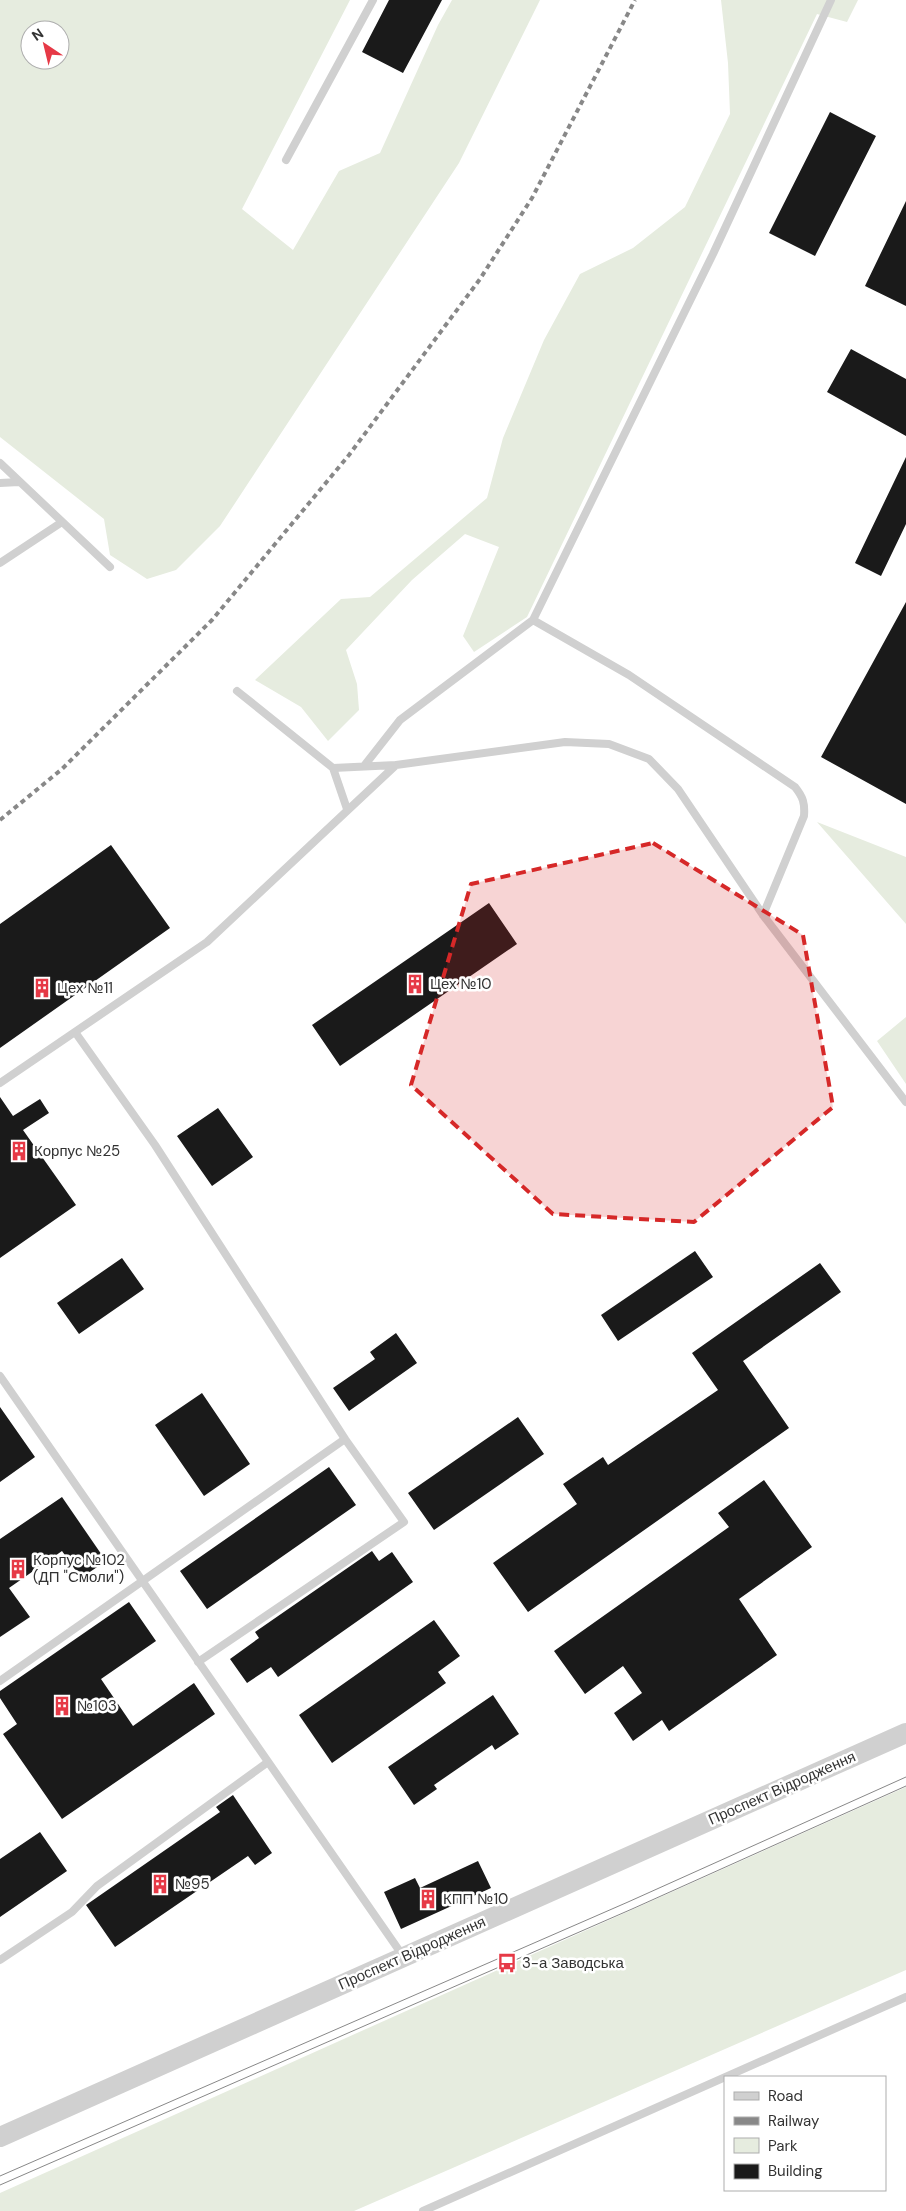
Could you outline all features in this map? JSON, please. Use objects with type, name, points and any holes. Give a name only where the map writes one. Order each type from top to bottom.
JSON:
[{"type":"street","name":"Проспект Відродження","points":[[0,2138],[403,1956],[906,1733]]},
{"type":"lane","points":[[286,160],[373,0]]},
{"type":"lane","points":[[364,766],[400,720],[533,620],[713,254],[831,0]]},
{"type":"lane","points":[[0,463],[110,567]]},
{"type":"lane","points":[[0,483],[19,482]]},
{"type":"lane","points":[[0,563],[62,522]]},
{"type":"lane","points":[[533,620],[629,675],[795,787],[805,804],[804,816],[763,915]]},
{"type":"lane","points":[[237,691],[333,768],[347,809]]},
{"type":"lane","points":[[333,768],[396,765],[565,742],[609,744],[649,760],[678,789],[763,915],[906,1102]]},
{"type":"lane","points":[[0,1083],[207,942],[396,765]]},
{"type":"lane","points":[[74,1032],[156,1145],[345,1440],[404,1522],[198,1662]]},
{"type":"lane","points":[[0,1376],[403,1956]]},
{"type":"lane","points":[[0,1681],[345,1440]]},
{"type":"lane","points":[[0,1960],[72,1912],[97,1886],[268,1762]]},
{"type":"lane","points":[[728,2076],[906,1997]]},
{"type":"lane","points":[[423,2211],[724,2078]]},
{"type":"highlighted area","points":[[653,843],[803,935],[833,1107],[694,1222],[553,1214],[411,1085],[471,884]]},
{"type":"green space","points":[[0,0],[350,0],[242,209],[293,250],[339,171],[380,153],[438,25],[452,0],[540,0],[459,163],[220,526],[176,570],[147,579],[110,555],[104,519],[0,437]]},
{"type":"green space","points":[[721,0],[858,0],[847,22],[817,14],[527,617],[474,652],[463,636],[499,547],[465,534],[412,580],[346,650],[357,684],[359,710],[328,741],[301,707],[255,680],[341,599],[370,597],[487,498],[503,438],[544,340],[580,274],[633,248],[685,207],[730,114],[728,63]]},
{"type":"green space","points":[[817,822],[906,857],[906,924]]},
{"type":"green space","points":[[906,1017],[906,1084],[877,1041]]},
{"type":"green space","points":[[906,1787],[906,1970],[354,2211],[0,2211],[0,2193]]},
{"type":"building","points":[[389,0],[442,0],[403,73],[362,52]]},
{"type":"building","points":[[830,112],[876,136],[815,256],[769,233]]},
{"type":"building","points":[[906,201],[906,306],[865,286]]},
{"type":"building","points":[[851,349],[906,379],[906,436],[827,392]]},
{"type":"building","points":[[906,457],[906,524],[881,576],[855,563]]},
{"type":"building","points":[[906,602],[906,804],[821,757]]},
{"type":"building","name":"Цех №11","points":[[111,845],[170,928],[0,1048],[0,924]]},
{"type":"building","name":"Цех №10","points":[[489,903],[517,944],[340,1066],[312,1025]]},
{"type":"building","name":"Корпус №25","points":[[0,1097],[13,1116],[40,1099],[49,1113],[23,1130],[76,1205],[0,1258]]},
{"type":"building","points":[[218,1108],[253,1157],[212,1186],[177,1136]]},
{"type":"building","points":[[695,1251],[713,1277],[618,1341],[601,1315]]},
{"type":"building","points":[[122,1258],[144,1289],[79,1334],[57,1303]]},
{"type":"building","points":[[820,1263],[841,1292],[743,1361],[789,1428],[528,1612],[493,1563],[577,1504],[563,1484],[603,1457],[608,1465],[718,1390],[692,1353]]},
{"type":"building","points":[[396,1333],[417,1363],[349,1411],[333,1388],[375,1359],[370,1352]]},
{"type":"building","points":[[202,1393],[250,1464],[204,1496],[155,1425]]},
{"type":"building","points":[[0,1407],[35,1457],[0,1482]]},
{"type":"building","points":[[518,1417],[544,1454],[434,1530],[408,1493]]},
{"type":"building","points":[[329,1467],[356,1505],[207,1609],[180,1571]]},
{"type":"building","points":[[764,1480],[812,1547],[739,1599],[777,1655],[669,1731],[662,1720],[633,1741],[614,1713],[642,1693],[623,1666],[585,1694],[554,1651],[729,1527],[718,1513]]},
{"type":"building","name":"Корпус №102 (ДП \"Смоли\")","points":[[62,1497],[106,1561],[81,1578],[62,1551],[9,1588],[30,1617],[0,1637],[0,1539]]},
{"type":"building","points":[[372,1551],[379,1561],[392,1552],[413,1582],[278,1677],[271,1667],[247,1683],[230,1659],[259,1638],[255,1632]]},
{"type":"building","name":"№103","points":[[129,1602],[156,1641],[101,1679],[133,1726],[194,1683],[215,1714],[62,1819],[3,1734],[17,1724],[0,1698],[0,1691]]},
{"type":"building","points":[[434,1620],[460,1656],[438,1672],[446,1683],[332,1763],[299,1715]]},
{"type":"building","points":[[493,1695],[519,1734],[495,1750],[492,1745],[434,1785],[437,1789],[414,1805],[388,1767]]},
{"type":"building","name":"№95","points":[[233,1795],[272,1853],[255,1865],[248,1856],[115,1947],[86,1905],[220,1812],[216,1807]]},
{"type":"building","points":[[40,1832],[67,1871],[0,1917],[0,1859]]},
{"type":"building","name":"КПП №10","points":[[478,1861],[491,1888],[401,1929],[384,1892],[415,1878],[420,1888]]},
{"type":"tram line","points":[[0,2176],[628,1902],[906,1777]]},
{"type":"tram line","points":[[0,2185],[632,1909],[906,1786]]},
{"type":"railway","points":[[0,820],[62,769],[212,620],[349,455],[480,279],[532,198],[635,0]]},
{"type":"place","name":"Цех №10","points":[[415,984]]},
{"type":"place","name":"Цех №11","points":[[42,988]]},
{"type":"place","name":"Корпус №25","points":[[19,1151]]},
{"type":"place","name":"Корпус №102 (ДП \"Смоли\")","points":[[18,1569]]},
{"type":"place","name":"№103","points":[[62,1706]]},
{"type":"place","name":"№95","points":[[160,1884]]},
{"type":"place","name":"КПП №10","points":[[428,1899]]},
{"type":"place","name":"3-а Заводська","points":[[507,1963]]}]
